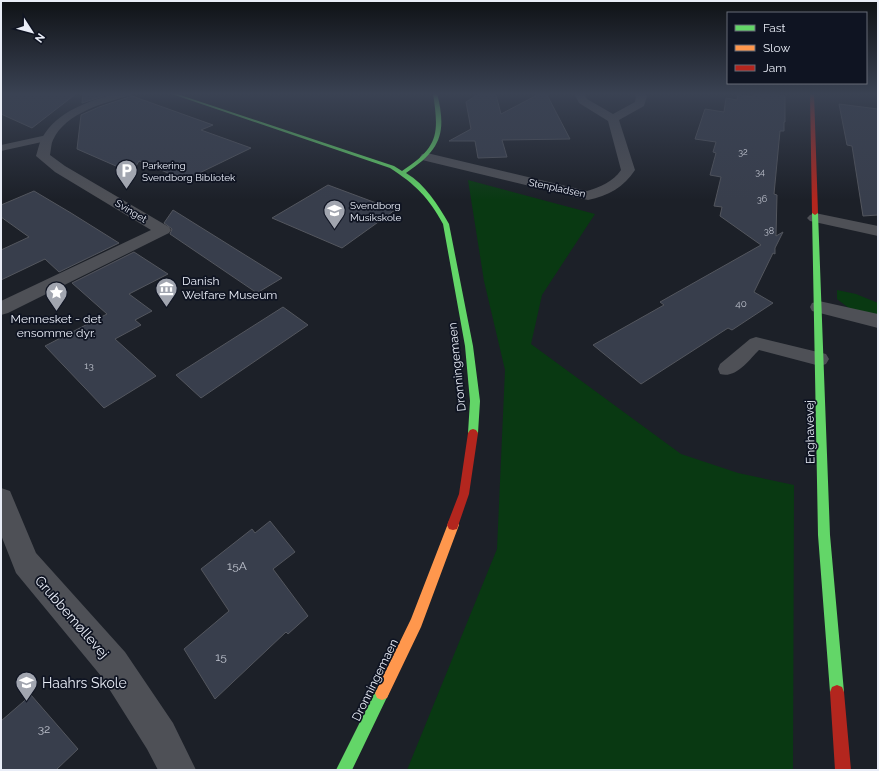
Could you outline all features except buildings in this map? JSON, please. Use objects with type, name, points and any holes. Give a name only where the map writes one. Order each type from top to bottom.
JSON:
[{"type":"street","points":[[47,138],[55,129]]},
{"type":"street","name":"Dronningemaen","points":[[281,129],[361,156],[403,173],[430,196],[439,209],[446,224],[469,346],[474,401],[473,439],[464,494],[446,550],[416,622],[344,770]]},
{"type":"street","points":[[403,173],[427,157],[436,145],[440,129]]},
{"type":"street","name":"Stenpladsen","points":[[427,157],[588,196],[609,188],[623,180],[628,170],[617,129]]},
{"type":"street","name":"Enghavevej","points":[[813,129],[819,307],[824,534],[843,770]]},
{"type":"street","name":"Svinget","points":[[1,309],[162,230],[60,169],[44,156],[47,138]]},
{"type":"street","points":[[815,218],[878,231]]},
{"type":"street","points":[[819,307],[878,321]]},
{"type":"street","name":"Grubbemøllevej","points":[[1,500],[26,563],[113,664],[160,736],[178,770]]},
{"type":"lane","points":[[1,148],[47,138]]},
{"type":"lane","points":[[727,369],[756,343],[820,359]]},
{"type":"green space","points":[[468,180],[595,214],[542,295],[531,344],[681,454],[738,473],[794,485],[793,770],[407,770],[497,549],[505,370],[484,281]]},
{"type":"green space","points":[[837,290],[856,294],[878,303],[878,316],[850,309],[837,299]]},
{"type":"traffic: fast","points":[[278,129],[392,167],[410,178],[424,191],[436,206],[446,224],[469,346],[475,401],[473,433]]},
{"type":"traffic: fast","points":[[403,173],[416,164],[432,148],[436,140],[438,129]]},
{"type":"traffic: fast","points":[[815,213],[824,535],[837,692]]},
{"type":"traffic: fast","points":[[344,770],[382,693]]},
{"type":"traffic: slow","points":[[382,693],[416,622],[453,525]]},
{"type":"traffic: jam","points":[[813,129],[815,213]]},
{"type":"traffic: jam","points":[[453,525],[464,494],[473,433]]},
{"type":"traffic: jam","points":[[837,692],[843,770]]},
{"type":"place","name":"Parkering Svendborg Bibliotek","points":[[127,190]]},
{"type":"place","name":"Svendborg Musikskole","points":[[334,230]]},
{"type":"place","name":"Danish Welfare Museum","points":[[167,308]]},
{"type":"place","name":"Mennesket - det ensomme dyr.","points":[[56,312]]},
{"type":"place","name":"Haahrs Skole","points":[[26,702]]}]
